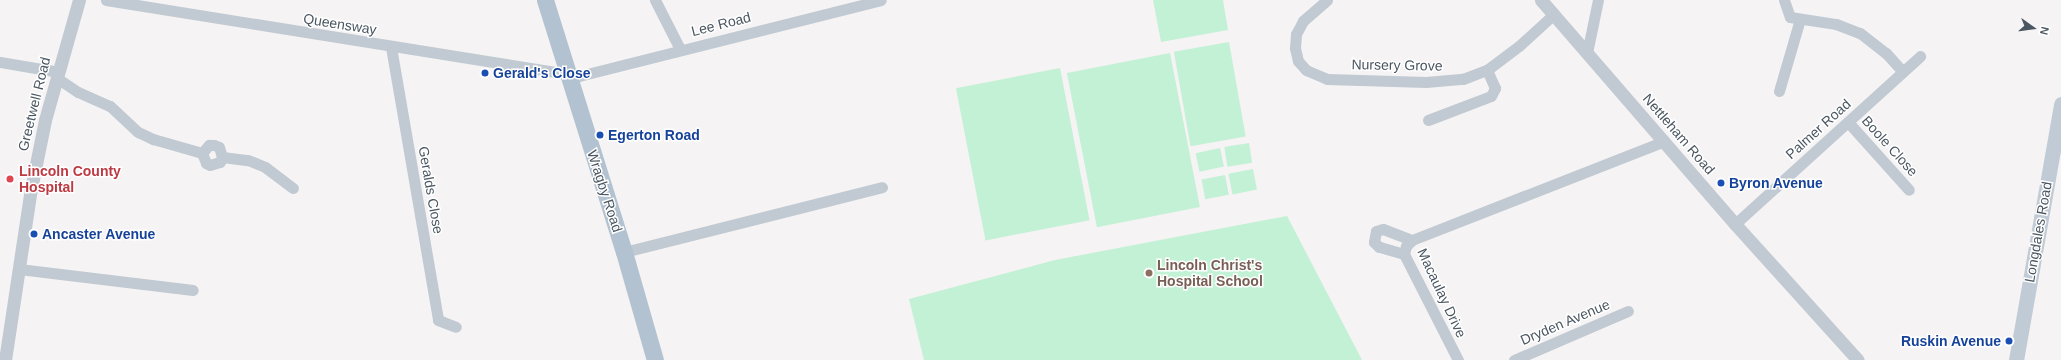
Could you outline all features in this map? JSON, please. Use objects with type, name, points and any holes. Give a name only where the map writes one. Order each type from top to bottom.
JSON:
[{"type":"main road","name":"Wragby Road","points":[[545,0],[624,252],[655,360]]},
{"type":"main road","name":"Longdales Road","points":[[2016,360],[2061,104]]},
{"type":"street","name":"Greetwell Road","points":[[5,360],[30,189],[58,75],[79,0]]},
{"type":"street","name":"Queensway","points":[[106,0],[569,76]]},
{"type":"street","points":[[655,0],[680,49]]},
{"type":"street","name":"Lee Road","points":[[569,76],[579,76],[680,49],[881,0]]},
{"type":"street","name":"Nursery Grove","points":[[1327,0],[1303,21],[1296,34],[1298,61],[1316,76],[1426,82],[1463,79],[1487,70],[1519,46],[1554,14]]},
{"type":"street","name":"Nettleham Road","points":[[1541,0],[1735,224],[1858,360]]},
{"type":"street","points":[[1588,53],[1598,0]]},
{"type":"street","points":[[1784,0],[1790,17],[1800,20],[1836,24],[1860,33],[1886,53],[1903,72]]},
{"type":"street","points":[[1779,91],[1800,20]]},
{"type":"street","name":"Geralds Close","points":[[391,47],[438,320],[456,327]]},
{"type":"street","name":"Palmer Road","points":[[1735,224],[1920,56]]},
{"type":"street","points":[[0,62],[58,75],[78,92],[110,106],[138,132],[153,139],[202,153],[209,145],[214,145],[219,147],[222,157],[248,160],[265,167],[293,188]]},
{"type":"street","points":[[1428,120],[1491,96],[1495,88],[1487,70]]},
{"type":"street","name":"Boole Close","points":[[1848,122],[1909,190]]},
{"type":"street","points":[[1404,254],[1379,247],[1374,242],[1376,231],[1383,229],[1412,240],[1664,141]]},
{"type":"street","points":[[624,252],[882,187]]},
{"type":"street","name":"Macaulay Drive","points":[[1412,240],[1406,246],[1404,254],[1458,360]]},
{"type":"street","points":[[19,269],[193,290]]},
{"type":"street","name":"Dryden Avenue","points":[[1514,360],[1628,311]]},
{"type":"green space","points":[[1153,0],[1223,0],[1228,30],[1161,42]]},
{"type":"green space","points":[[1229,42],[1246,137],[1191,146],[1174,52]]},
{"type":"green space","points":[[1170,53],[1200,207],[1097,227],[1067,73]]},
{"type":"green space","points":[[1060,68],[1090,220],[986,240],[956,88]]},
{"type":"green space","points":[[1249,143],[1252,163],[1227,167],[1224,147]]},
{"type":"green space","points":[[1220,148],[1224,167],[1199,172],[1196,153]]},
{"type":"green space","points":[[1253,169],[1257,190],[1232,194],[1228,174]]},
{"type":"green space","points":[[1225,175],[1229,195],[1205,199],[1201,180]]},
{"type":"green space","name":"Lincoln Christ's Hospital School","points":[[1287,216],[1362,360],[924,360],[909,299],[1055,260]]},
{"type":"place","name":"Gerald's Close","points":[[485,73]]},
{"type":"place","name":"Egerton Road","points":[[600,135]]},
{"type":"place","name":"Lincoln County Hospital","points":[[10,179]]},
{"type":"place","name":"Byron Avenue","points":[[1721,183]]},
{"type":"place","name":"Ancaster Avenue","points":[[34,234]]},
{"type":"place","name":"Lincoln Christ's Hospital School","points":[[1149,273]]},
{"type":"place","name":"Ruskin Avenue","points":[[2009,341]]}]
